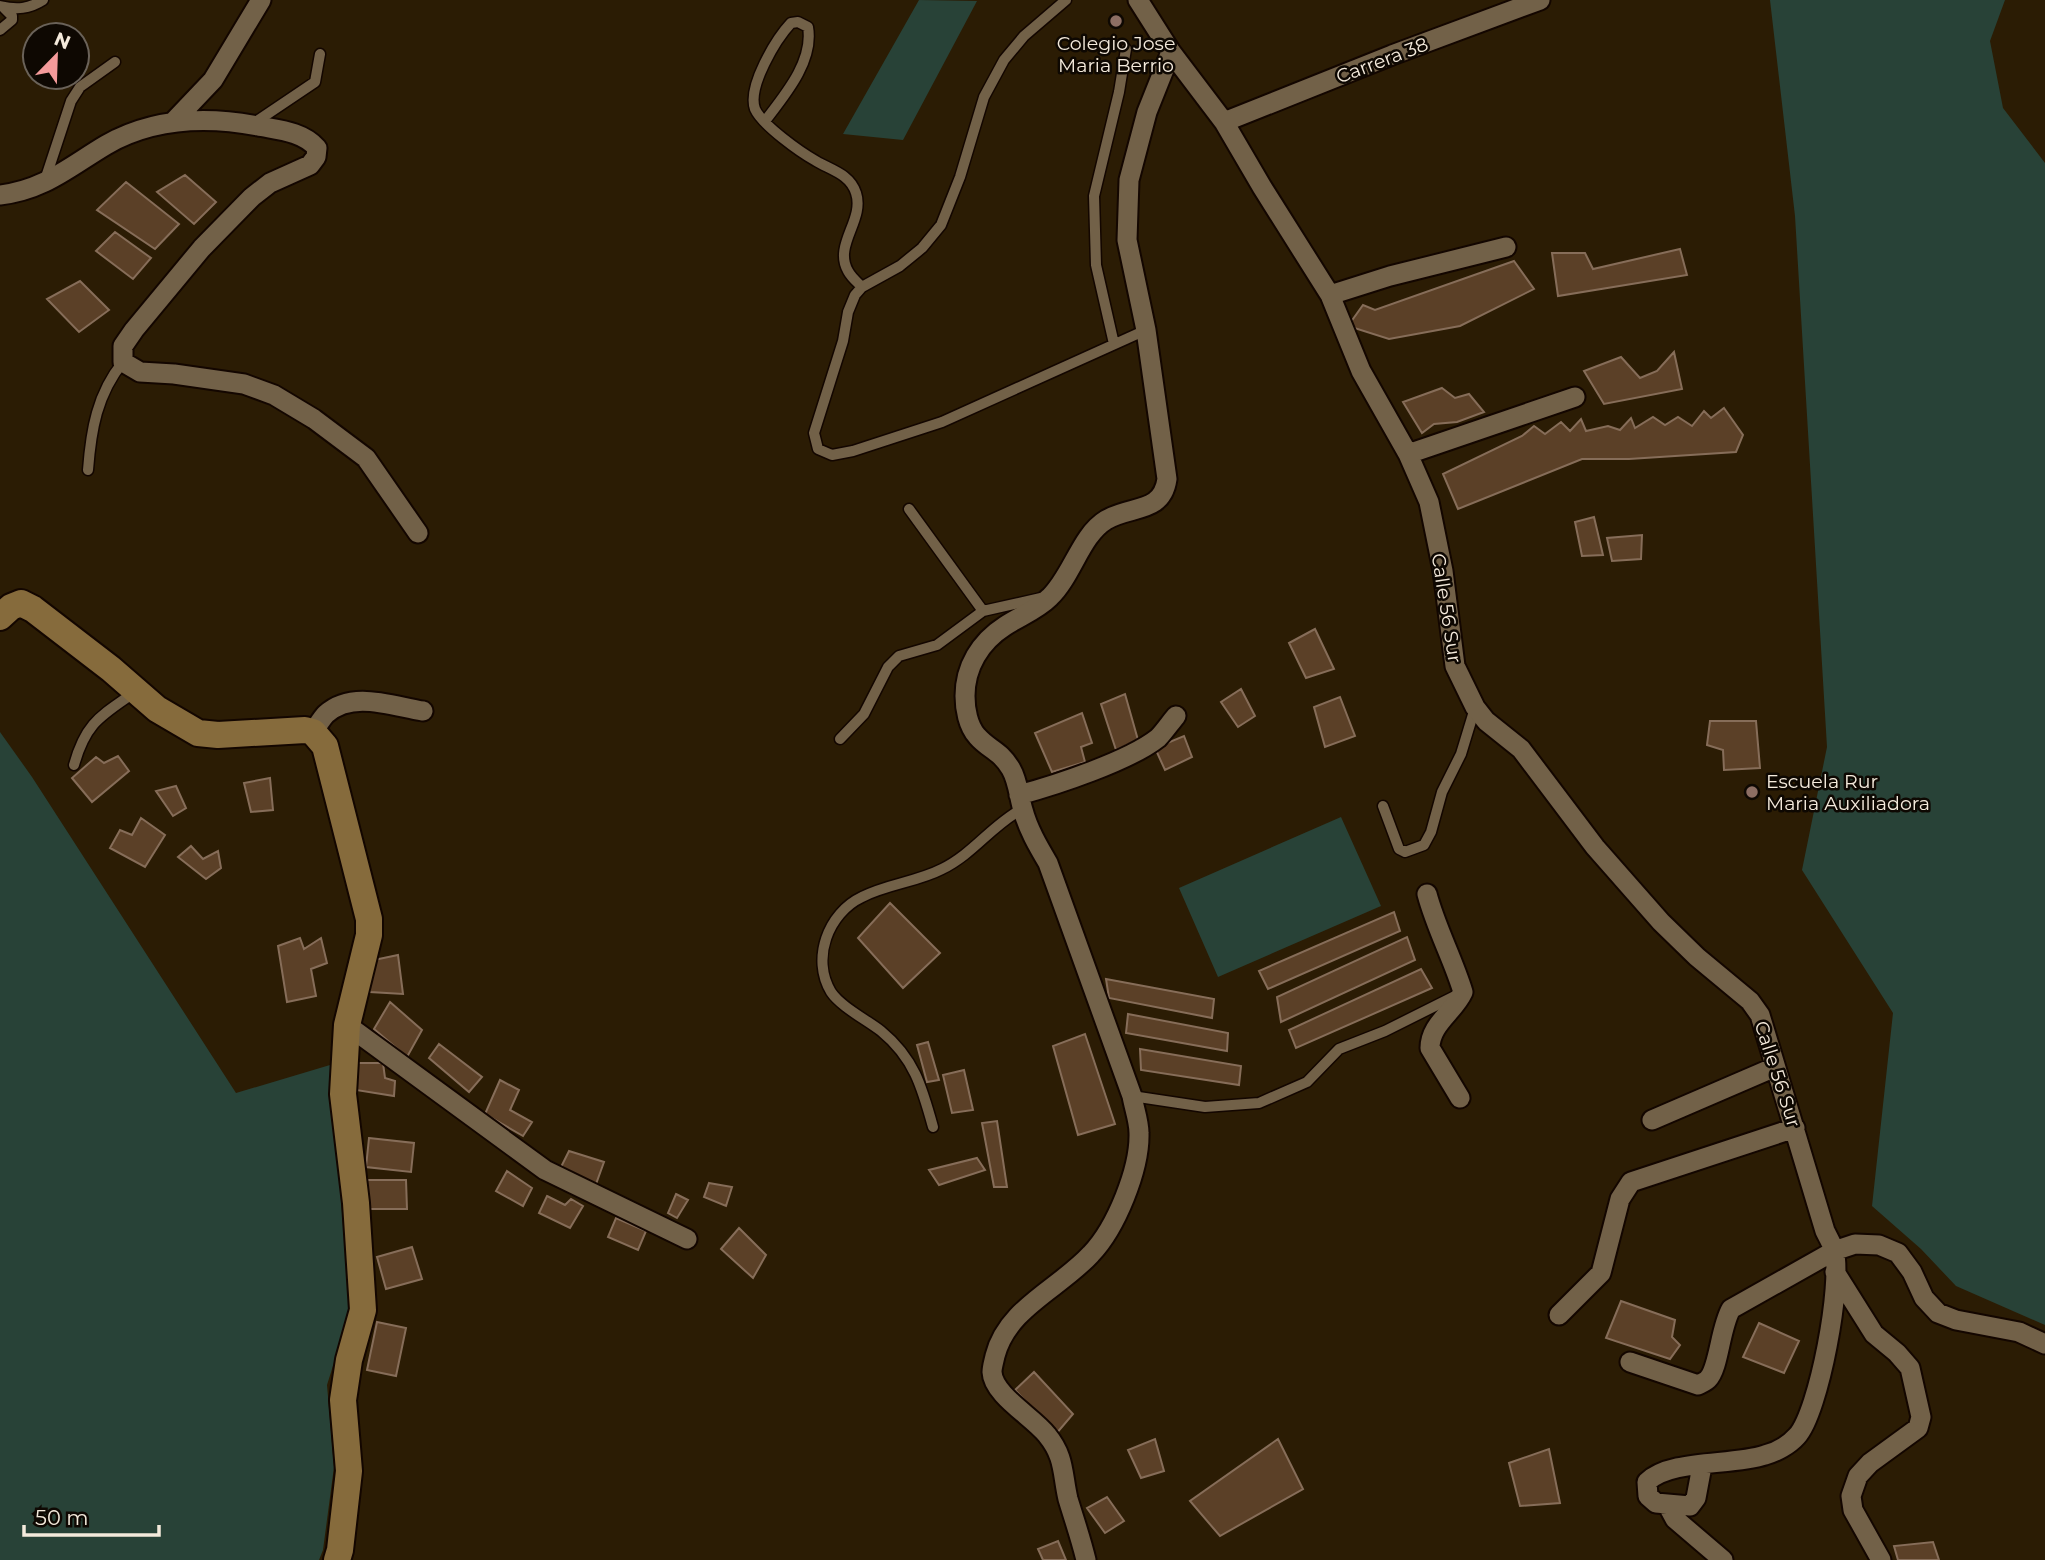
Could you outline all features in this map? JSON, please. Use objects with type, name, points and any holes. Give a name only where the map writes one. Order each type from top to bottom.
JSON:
[{"type":"street","points":[[175,120],[213,80],[261,0]]},
{"type":"street","name":"Calle 56 Sur","points":[[1138,0],[1171,52],[1224,122],[1330,295],[1361,371],[1408,454],[1429,502],[1443,571],[1455,666],[1475,707],[1486,721],[1521,749],[1595,847],[1661,922],[1697,957],[1750,1001],[1760,1015],[1825,1231],[1834,1251],[1835,1272],[1829,1343],[1811,1412],[1797,1436],[1782,1448],[1765,1455],[1656,1473],[1647,1482],[1648,1496],[1656,1503],[1668,1506]]},
{"type":"street","name":"Carrera 38","points":[[1224,122],[1392,55],[1505,6],[1540,0]]},
{"type":"street","points":[[1086,1560],[1058,1449],[1045,1432],[996,1386],[992,1372],[1000,1338],[1011,1323],[1093,1253],[1110,1227],[1124,1199],[1135,1166],[1139,1133],[1132,1096],[1048,863],[1031,833],[1013,773],[1002,755],[976,736],[965,711],[965,686],[969,666],[985,643],[1004,626],[1032,611],[1052,596],[1092,531],[1107,520],[1156,502],[1165,493],[1167,479],[1146,330],[1127,240],[1129,180],[1147,112],[1171,52]]},
{"type":"street","points":[[0,195],[22,193],[128,134],[175,120],[250,125],[305,137],[317,148],[316,158],[310,165],[270,183],[252,197],[202,248],[134,330],[123,346],[123,362],[140,372],[244,384],[274,395],[314,419],[366,458],[418,533]]},
{"type":"street","points":[[1330,295],[1390,276],[1506,247]]},
{"type":"street","points":[[1408,454],[1575,397]]},
{"type":"street","points":[[0,617],[11,607],[21,603],[33,609],[101,661],[157,709],[198,733],[218,735],[304,730],[313,732],[325,746],[369,919],[369,935],[347,1025],[343,1094],[356,1203],[363,1310],[349,1360],[343,1400],[349,1471],[337,1560]]},
{"type":"street","points":[[313,732],[326,714],[343,704],[360,700],[423,711]]},
{"type":"street","points":[[1021,802],[1042,789],[1124,757],[1158,737],[1176,716]]},
{"type":"street","points":[[1427,894],[1432,915],[1457,970],[1463,992],[1458,1003],[1434,1028],[1430,1048],[1460,1098]]},
{"type":"street","points":[[347,1025],[545,1170],[687,1239]]},
{"type":"street","points":[[1651,1120],[1775,1067]]},
{"type":"street","points":[[1559,1315],[1601,1273],[1620,1199],[1631,1182],[1795,1128]]},
{"type":"street","points":[[1630,1362],[1698,1385],[1708,1380],[1715,1366],[1724,1322],[1731,1309],[1834,1251],[1855,1244],[1879,1245],[1898,1253],[1912,1272],[1924,1298],[1938,1313],[1956,1320],[2019,1332],[2045,1344]]},
{"type":"street","points":[[1835,1272],[1874,1334],[1910,1368],[1921,1417],[1918,1428],[1870,1463],[1858,1476],[1851,1496],[1853,1510],[1881,1560]]},
{"type":"street","points":[[1702,1466],[1696,1498],[1690,1506],[1668,1506],[1675,1519],[1723,1560]]},
{"type":"lane","points":[[2,7],[33,7],[43,0]]},
{"type":"lane","points":[[1066,0],[1024,36],[1004,60],[984,97],[960,177],[941,225],[922,248],[900,266],[862,287],[855,295],[814,433],[818,449],[832,455],[853,451],[942,422],[1146,330]]},
{"type":"lane","points":[[0,30],[12,20],[12,16],[2,7]]},
{"type":"lane","points":[[765,121],[783,98],[804,61],[811,42],[808,27],[798,22],[791,23],[781,34],[760,76],[753,97],[756,111],[765,121],[780,136],[816,161],[845,176],[856,194],[857,211],[843,257],[848,271],[862,287]]},
{"type":"lane","points":[[1114,344],[1096,265],[1094,196],[1119,92],[1126,50]]},
{"type":"lane","points":[[250,125],[268,116],[315,82],[320,54]]},
{"type":"lane","points":[[44,183],[71,101],[80,87],[115,62]]},
{"type":"lane","points":[[88,470],[90,434],[103,392],[123,362]]},
{"type":"lane","points":[[909,509],[984,611]]},
{"type":"lane","points":[[839,739],[864,714],[888,667],[899,656],[937,645],[984,611],[1052,596]]},
{"type":"lane","points":[[74,765],[80,743],[95,720],[136,692]]},
{"type":"lane","points":[[1383,806],[1399,849],[1405,852],[1423,845],[1431,832],[1446,784],[1461,754],[1475,707]]},
{"type":"lane","points":[[933,1127],[920,1082],[904,1054],[831,992],[823,969],[823,944],[837,918],[859,898],[942,870],[967,853],[1021,802]]},
{"type":"lane","points":[[1132,1096],[1205,1107],[1259,1103],[1307,1082],[1339,1049],[1385,1031],[1463,992]]},
{"type":"green space","points":[[919,0],[977,1],[903,140],[843,134]]},
{"type":"green space","points":[[1770,0],[2005,0],[1990,41],[2003,108],[2045,163],[2045,1325],[1956,1286],[1921,1249],[1872,1206],[1893,1013],[1802,870],[1827,747],[1795,216]]},
{"type":"green space","points":[[0,732],[32,777],[236,1093],[330,1065],[350,1311],[327,1385],[334,1467],[323,1550],[319,1560],[0,1560]]},
{"type":"green space","points":[[1341,817],[1381,906],[1218,977],[1179,888]]},
{"type":"building","points":[[185,175],[216,202],[194,224],[157,192]]},
{"type":"building","points":[[126,182],[179,224],[155,249],[97,210]]},
{"type":"building","points":[[115,232],[151,258],[133,279],[96,251]]},
{"type":"building","points":[[1680,249],[1687,275],[1558,296],[1552,253],[1585,253],[1593,269]]},
{"type":"building","points":[[1514,261],[1534,289],[1460,326],[1389,339],[1348,326],[1363,305],[1375,310]]},
{"type":"building","points":[[80,281],[109,310],[79,332],[47,299]]},
{"type":"building","points":[[1674,352],[1682,389],[1604,404],[1584,371],[1621,357],[1640,378],[1657,371]]},
{"type":"building","points":[[1442,388],[1455,398],[1469,394],[1484,412],[1457,422],[1434,424],[1422,433],[1403,402]]},
{"type":"building","points":[[1724,408],[1743,435],[1736,452],[1629,459],[1582,459],[1458,509],[1443,474],[1522,436],[1534,426],[1545,434],[1561,422],[1570,431],[1581,419],[1586,431],[1608,426],[1620,430],[1631,418],[1635,428],[1653,417],[1665,425],[1678,417],[1692,426],[1704,411],[1711,418]]},
{"type":"building","points":[[1594,517],[1603,555],[1582,556],[1575,522]]},
{"type":"building","points":[[1642,535],[1641,559],[1612,561],[1607,538]]},
{"type":"building","points":[[1315,629],[1334,669],[1306,678],[1289,643]]},
{"type":"building","points":[[1241,689],[1255,716],[1238,727],[1221,702]]},
{"type":"building","points":[[1125,694],[1138,740],[1116,750],[1101,704]]},
{"type":"building","points":[[1340,697],[1355,736],[1325,747],[1314,707]]},
{"type":"building","points":[[1082,713],[1092,743],[1081,747],[1085,762],[1052,772],[1035,733]]},
{"type":"building","points":[[1710,721],[1756,721],[1760,768],[1724,770],[1723,750],[1707,745]]},
{"type":"building","points":[[1184,736],[1192,757],[1165,770],[1155,748]]},
{"type":"building","points":[[118,756],[129,771],[92,802],[72,778],[96,757],[104,763]]},
{"type":"building","points":[[270,778],[273,810],[251,812],[244,783]]},
{"type":"building","points":[[176,786],[186,808],[173,816],[156,791]]},
{"type":"building","points":[[141,818],[165,835],[145,867],[110,848],[120,830],[132,835]]},
{"type":"building","points":[[191,846],[203,859],[218,851],[221,868],[206,879],[178,857]]},
{"type":"building","points":[[890,903],[940,953],[903,988],[858,938]]},
{"type":"building","points":[[1394,912],[1400,931],[1268,989],[1259,971]]},
{"type":"building","points":[[1407,937],[1415,960],[1281,1022],[1277,997]]},
{"type":"building","points":[[300,938],[304,949],[321,938],[327,963],[311,969],[316,996],[287,1002],[278,946]]},
{"type":"building","points":[[398,955],[403,994],[370,992],[369,961]]},
{"type":"building","points":[[1421,969],[1432,988],[1296,1048],[1289,1030]]},
{"type":"building","points":[[1106,979],[1214,999],[1212,1018],[1109,998]]},
{"type":"building","points":[[390,1002],[422,1030],[407,1057],[374,1029]]},
{"type":"building","points":[[1128,1014],[1228,1033],[1227,1051],[1126,1033]]},
{"type":"building","points":[[1085,1034],[1115,1124],[1078,1135],[1053,1046]]},
{"type":"building","points":[[928,1042],[939,1080],[927,1082],[917,1045]]},
{"type":"building","points":[[439,1044],[482,1077],[469,1092],[429,1058]]},
{"type":"building","points":[[1140,1049],[1241,1066],[1239,1085],[1141,1070]]},
{"type":"building","points":[[355,1063],[383,1063],[385,1078],[395,1081],[394,1096],[356,1090]]},
{"type":"building","points":[[964,1070],[973,1110],[952,1113],[943,1075]]},
{"type":"building","points":[[500,1080],[519,1090],[510,1110],[532,1122],[523,1136],[485,1114]]},
{"type":"building","points":[[997,1121],[1007,1187],[994,1187],[982,1123]]},
{"type":"building","points":[[369,1138],[414,1143],[411,1172],[366,1167]]},
{"type":"building","points":[[569,1151],[604,1162],[596,1184],[561,1167]]},
{"type":"building","points":[[977,1158],[985,1170],[939,1185],[929,1170]]},
{"type":"building","points":[[507,1171],[532,1188],[523,1206],[496,1191]]},
{"type":"building","points":[[365,1180],[406,1180],[407,1209],[366,1209]]},
{"type":"building","points":[[709,1183],[732,1187],[726,1206],[704,1197]]},
{"type":"building","points":[[676,1194],[688,1200],[677,1218],[668,1213]]},
{"type":"building","points":[[547,1196],[565,1205],[571,1199],[583,1206],[570,1228],[539,1213]]},
{"type":"building","points":[[616,1218],[646,1231],[638,1250],[608,1237]]},
{"type":"building","points":[[739,1228],[766,1255],[753,1278],[721,1249]]},
{"type":"building","points":[[412,1247],[422,1279],[386,1289],[377,1257]]},
{"type":"building","points":[[1621,1301],[1675,1320],[1672,1337],[1680,1345],[1670,1359],[1606,1338]]},
{"type":"building","points":[[377,1322],[406,1328],[396,1376],[367,1370]]},
{"type":"building","points":[[1759,1323],[1799,1341],[1784,1373],[1743,1357]]},
{"type":"building","points":[[1034,1372],[1073,1414],[1056,1434],[1015,1390]]},
{"type":"building","points":[[1155,1439],[1164,1471],[1141,1478],[1128,1450]]},
{"type":"building","points":[[1278,1439],[1303,1489],[1220,1536],[1190,1501]]},
{"type":"building","points":[[1549,1449],[1560,1503],[1520,1506],[1509,1463]]},
{"type":"building","points":[[1107,1497],[1124,1521],[1105,1533],[1087,1508]]},
{"type":"building","points":[[1058,1541],[1066,1560],[1043,1560],[1038,1549]]},
{"type":"building","points":[[1933,1542],[1939,1560],[1898,1560],[1894,1546]]},
{"type":"place","name":"Colegio Jose Maria Berrio","points":[[1116,21]]},
{"type":"place","name":"Escuela Rur Maria Auxiliadora","points":[[1752,792]]}]
